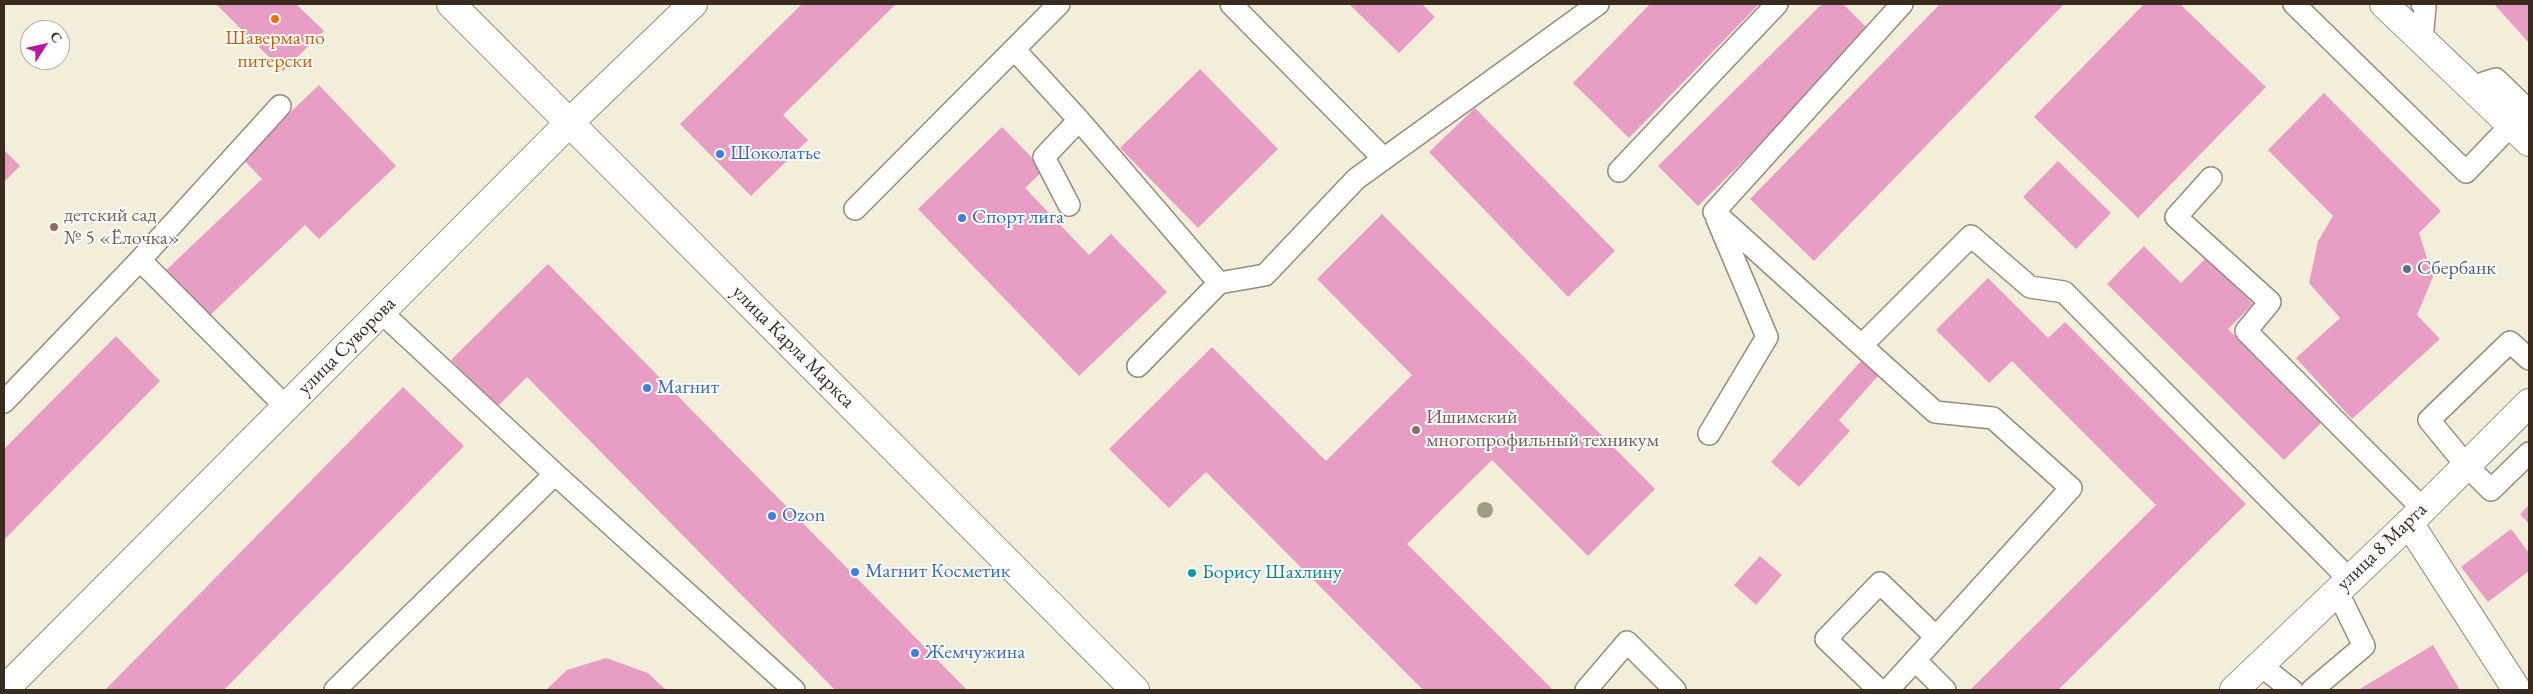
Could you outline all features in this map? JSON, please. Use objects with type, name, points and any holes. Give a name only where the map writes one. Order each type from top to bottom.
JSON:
[{"type":"street","name":"улица Карла Маркса","points":[[450,4],[570,122],[1130,689]]},
{"type":"street","name":"улица Суворова","points":[[4,690],[570,122],[693,4]]},
{"type":"street","points":[[2384,4],[2471,87],[2523,126]]},
{"type":"street","name":"улица 8 Марта","points":[[2234,690],[2416,516],[2529,403]]},
{"type":"street","points":[[2416,516],[2517,690]]},
{"type":"lane","points":[[854,209],[1059,4]]},
{"type":"lane","points":[[1231,4],[1384,158]]},
{"type":"lane","points":[[1138,366],[1219,283],[1265,275],[1356,179],[1598,4]]},
{"type":"lane","points":[[1619,171],[1776,4]]},
{"type":"lane","points":[[1714,212],[1902,4]]},
{"type":"lane","points":[[2294,4],[2466,172],[2523,126]]},
{"type":"lane","points":[[2422,4],[2425,7],[2422,40]]},
{"type":"lane","points":[[1014,49],[1079,120],[1219,283]]},
{"type":"lane","points":[[4,402],[140,260],[280,106]]},
{"type":"lane","points":[[1069,206],[1044,157],[1079,120]]},
{"type":"lane","points":[[2210,178],[2176,216],[2270,302],[2246,331],[2416,516]]},
{"type":"lane","points":[[1714,212],[1935,412],[1992,418],[2070,488],[1888,690]]},
{"type":"lane","points":[[1709,434],[1767,337],[1714,212]]},
{"type":"lane","points":[[1862,345],[1971,236],[2030,287],[2064,292],[2343,585],[2364,646],[2312,690]]},
{"type":"lane","points":[[140,260],[286,407]]},
{"type":"lane","points":[[381,312],[555,474],[794,690]]},
{"type":"lane","points":[[2529,359],[2510,342],[2429,420],[2466,466],[2491,490],[2529,453]]},
{"type":"lane","points":[[335,690],[555,474]]},
{"type":"lane","points":[[1879,690],[1826,639],[1880,583],[1936,637]]},
{"type":"lane","points":[[1586,690],[1627,642],[1675,690]]},
{"type":"lane","points":[[1915,660],[1944,690]]},
{"type":"lane","points":[[2260,665],[2292,690]]},
{"type":"building","points":[[216,4],[296,4],[324,31],[283,71]]},
{"type":"building","points":[[802,4],[896,4],[783,115],[808,140],[751,196],[680,124]]},
{"type":"building","points":[[1351,4],[1422,4],[1435,17],[1399,53]]},
{"type":"building","points":[[1650,4],[1759,4],[1629,138],[1573,83]]},
{"type":"building","points":[[1822,4],[1843,4],[1872,33],[1698,206],[1658,166]]},
{"type":"building","points":[[1940,4],[2064,4],[1814,261],[1750,199]]},
{"type":"building","points":[[2144,4],[2180,4],[2266,87],[2138,218],[2034,117]]},
{"type":"building","points":[[2494,4],[2529,4],[2529,43]]},
{"type":"building","points":[[1200,69],[1278,149],[1198,228],[1120,148]]},
{"type":"building","points":[[319,85],[396,166],[319,239],[305,225],[206,319],[163,273],[262,179],[242,158]]},
{"type":"building","points":[[2324,93],[2441,211],[2419,233],[2433,277],[2417,315],[2440,339],[2352,419],[2296,358],[2340,318],[2309,283],[2318,241],[2333,216],[2268,150]]},
{"type":"building","points":[[1475,108],[1615,251],[1568,297],[1429,152]]},
{"type":"building","points":[[1002,127],[1044,170],[1025,188],[1089,255],[1111,234],[1167,292],[1079,376],[918,209]]},
{"type":"building","points":[[4,150],[20,166],[4,182]]},
{"type":"building","points":[[2058,161],[2111,213],[2076,249],[2023,197]]},
{"type":"building","points":[[1382,214],[1655,489],[1588,556],[1492,460],[1407,544],[1553,690],[1423,690],[1206,472],[1169,508],[1109,449],[1212,347],[1326,461],[1412,375],[1317,279]]},
{"type":"building","points":[[2144,246],[2181,283],[2207,257],[2253,304],[2228,329],[2321,423],[2284,460],[2107,284]]},
{"type":"building","points":[[548,264],[967,690],[835,690],[527,377],[497,407],[451,360]]},
{"type":"building","points":[[1988,278],[2048,338],[2065,322],[2246,504],[2058,690],[1970,690],[2156,505],[2012,361],[1989,383],[1936,330]]},
{"type":"building","points":[[116,336],[160,381],[4,540],[4,449]]},
{"type":"building","points":[[1861,361],[1878,376],[1839,420],[1850,431],[1799,487],[1771,462]]},
{"type":"building","points":[[403,387],[464,446],[224,690],[105,690]]},
{"type":"building","points":[[2529,505],[2529,524],[2520,514]]},
{"type":"building","points":[[2511,529],[2529,553],[2529,571],[2488,602],[2461,567]]},
{"type":"building","points":[[1760,556],[1782,575],[1756,605],[1734,585]]},
{"type":"building","points":[[2433,645],[2460,690],[2358,690]]},
{"type":"building","points":[[606,658],[648,673],[666,690],[546,690],[567,670]]},
{"type":"place","name":"Шаверма по питерски","points":[[275,19]]},
{"type":"place","name":"Шоколатье","points":[[720,154]]},
{"type":"place","name":"Спорт лига","points":[[962,218]]},
{"type":"place","name":"детский сад № 5 «Ёлочка»","points":[[54,227]]},
{"type":"place","name":"Сбербанк","points":[[2407,269]]},
{"type":"place","name":"Магнит","points":[[647,388]]},
{"type":"place","name":"Ишимский многопрофильный техникум","points":[[1416,430]]},
{"type":"place","name":"Ozon","points":[[772,516]]},
{"type":"place","name":"Магнит Косметик","points":[[855,572]]},
{"type":"place","name":"Борису Шахлину","points":[[1192,573]]},
{"type":"place","name":"Жемчужина","points":[[915,653]]}]
